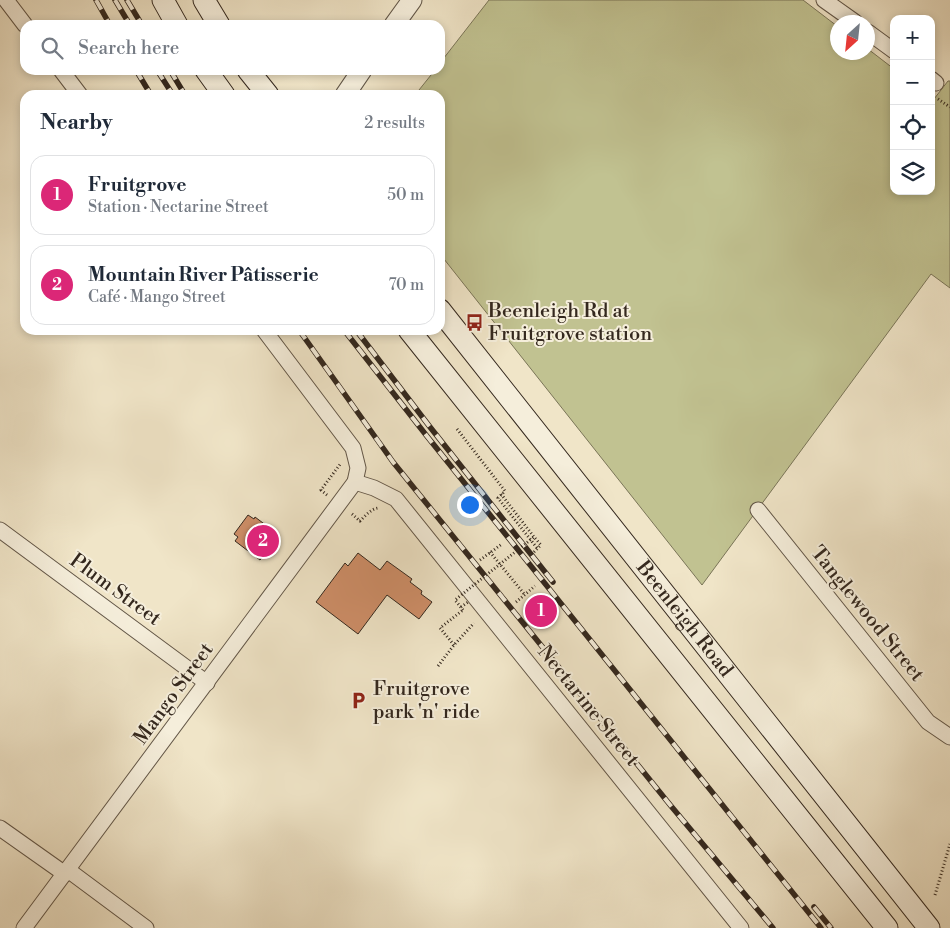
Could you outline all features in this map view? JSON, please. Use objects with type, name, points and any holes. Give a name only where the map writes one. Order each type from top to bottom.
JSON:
[{"type":"main road","points":[[163,0],[174,20]]},
{"type":"main road","points":[[204,0],[215,20]]},
{"type":"main road","points":[[210,75],[220,90]]},
{"type":"main road","points":[[252,75],[264,90]]},
{"type":"main road","name":"Beenleigh Road","points":[[445,316],[929,928]]},
{"type":"main road","name":"Beenleigh Road","points":[[413,335],[887,928]]},
{"type":"street","points":[[6,0],[21,20]]},
{"type":"street","points":[[398,20],[412,0]]},
{"type":"street","points":[[824,0],[845,15]]},
{"type":"street","points":[[875,37],[890,48]]},
{"type":"street","points":[[64,75],[76,90]]},
{"type":"street","points":[[348,90],[359,75]]},
{"type":"street","points":[[268,335],[354,448],[358,468],[355,482]]},
{"type":"street","name":"Mango Street","points":[[24,928],[355,482]]},
{"type":"street","name":"Nectarine Street","points":[[355,482],[374,488],[396,499],[741,928]]},
{"type":"street","name":"Tanglewood Street","points":[[758,510],[928,722],[950,737]]},
{"type":"street","name":"Plum Street","points":[[0,530],[207,683]]},
{"type":"street","points":[[0,828],[67,872],[146,928]]},
{"type":"path","points":[[457,429],[505,491],[498,498],[539,547]]},
{"type":"path","points":[[501,494],[534,537],[539,547]]},
{"type":"path","points":[[462,609],[455,600],[534,537]]},
{"type":"path","points":[[480,560],[502,544]]},
{"type":"path","points":[[534,552],[539,547]]},
{"type":"path","points":[[490,552],[525,595]]},
{"type":"path","points":[[516,602],[535,586]]},
{"type":"path","points":[[454,645],[440,628],[468,602],[472,606]]},
{"type":"path","points":[[438,666],[454,645],[476,622],[476,616]]},
{"type":"path","points":[[934,895],[950,844]]},
{"type":"green space","points":[[489,0],[803,0],[830,21],[830,60],[875,60],[875,54],[890,66],[890,195],[935,195],[935,98],[950,81],[950,288],[931,274],[702,585],[445,260],[445,90],[419,90],[431,75],[445,75],[445,57]]},
{"type":"building","points":[[248,515],[254,519],[255,517],[279,535],[260,560],[235,541],[238,537],[234,534]]},
{"type":"building","points":[[358,553],[380,570],[387,561],[412,579],[410,582],[432,602],[419,619],[387,595],[358,634],[316,602],[345,563],[348,566]]},
{"type":"railway","points":[[96,0],[107,20]]},
{"type":"railway","points":[[115,0],[127,20]]},
{"type":"railway","points":[[127,0],[139,20]]},
{"type":"railway","points":[[139,75],[148,90]]},
{"type":"railway","points":[[160,75],[170,90]]},
{"type":"railway","points":[[173,75],[182,90]]},
{"type":"railway","points":[[303,335],[393,462],[671,806],[773,928]]},
{"type":"railway","points":[[348,335],[821,928]]},
{"type":"railway","points":[[360,335],[553,582]]},
{"type":"railway","points":[[814,907],[831,928]]},
{"type":"place","name":"Beenleigh Rd at Fruitgrove station","points":[[474,322]]},
{"type":"place","name":"Mountain River Pâtisserie","points":[[263,541]]},
{"type":"place","name":"Fruitgrove","points":[[541,611]]},
{"type":"place","name":"Fruitgrove park 'n' ride","points":[[359,701]]}]
